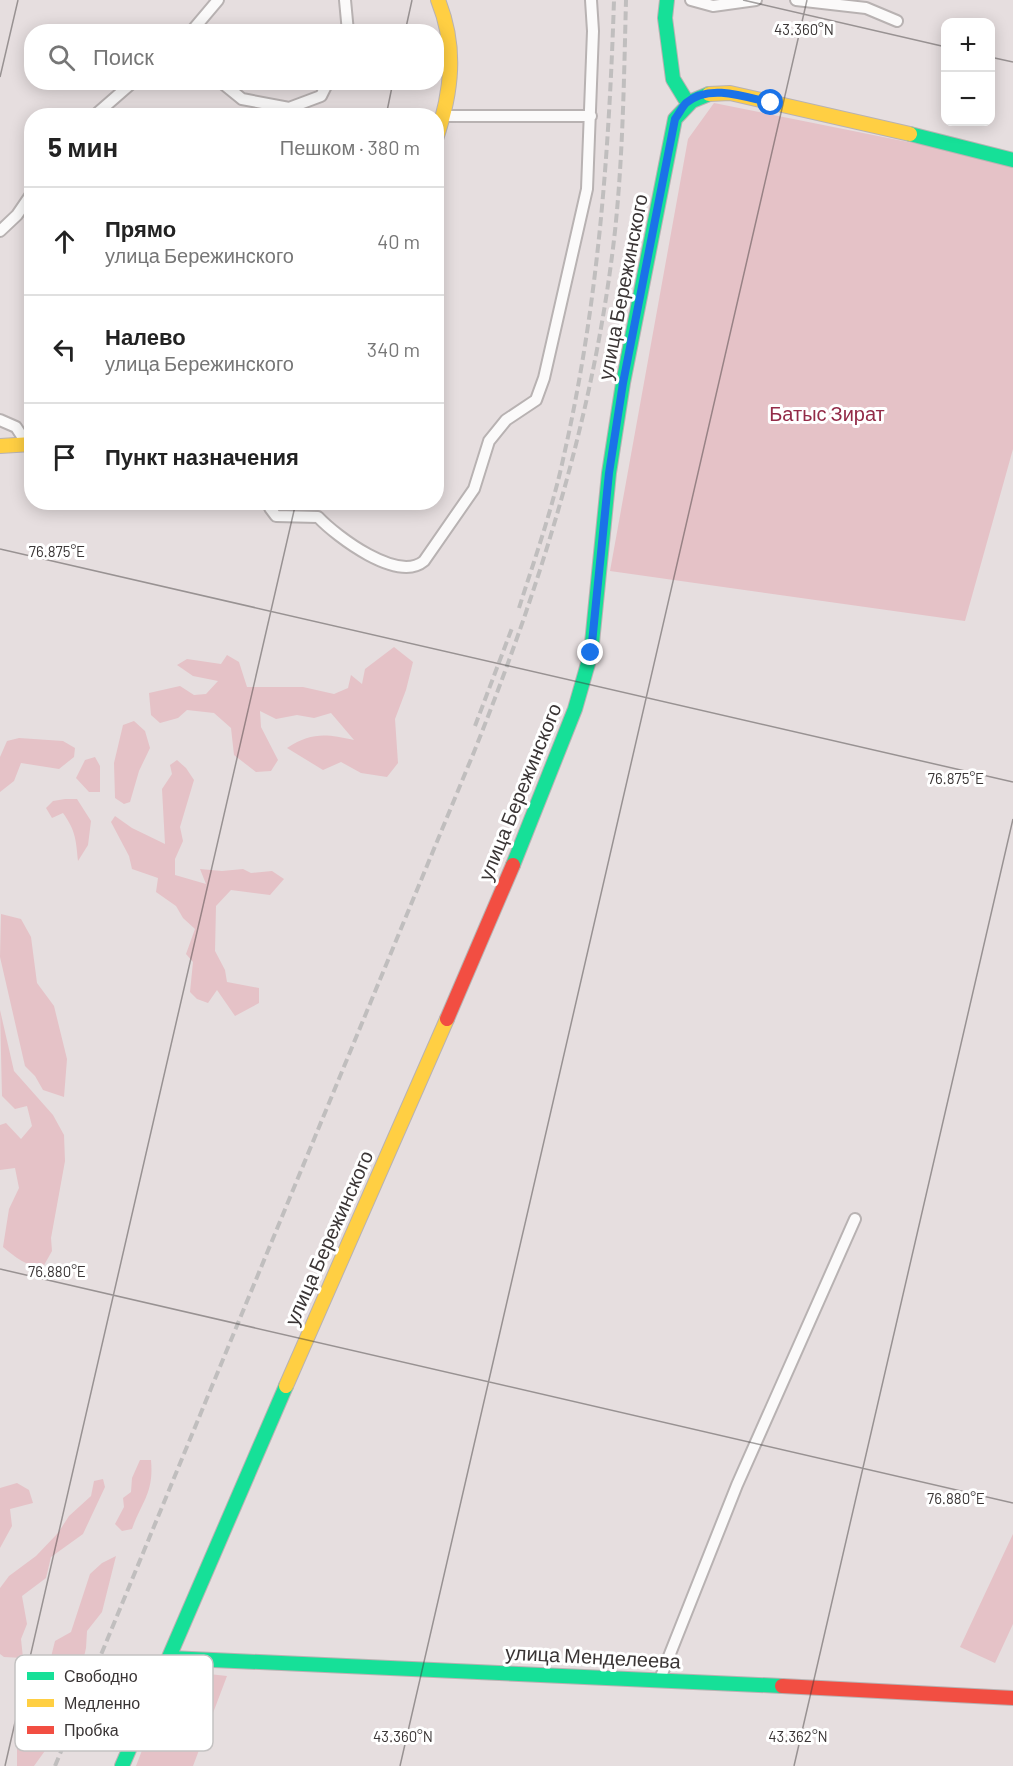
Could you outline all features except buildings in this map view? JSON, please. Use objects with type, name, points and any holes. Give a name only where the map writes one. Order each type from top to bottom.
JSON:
[{"type":"main road","points":[[438,0],[449,32],[452,57],[451,90],[445,116]]},
{"type":"main road","points":[[667,0],[665,18],[673,79],[687,102],[705,95],[730,93],[887,128],[1013,160]]},
{"type":"main road","name":"улица Бережинского","points":[[171,1655],[355,1225],[422,1077],[520,849],[575,709],[591,653],[609,473],[623,383],[675,119],[687,102]]},
{"type":"main road","points":[[0,446],[24,444]]},
{"type":"main road","name":"улица Менделеева","points":[[213,1660],[660,1679],[1013,1698]]},
{"type":"main road","name":"улица Бережинского","points":[[122,1766],[129,1751]]},
{"type":"street","points":[[198,24],[218,0]]},
{"type":"street","points":[[345,0],[347,24]]},
{"type":"street","points":[[272,510],[276,516],[318,517],[334,534],[386,563],[403,568],[416,567],[424,561],[474,489],[489,441],[506,420],[536,400],[540,393],[587,189],[591,116],[591,0]]},
{"type":"street","points":[[691,0],[715,3],[756,0]]},
{"type":"street","points":[[796,0],[866,8],[897,21]]},
{"type":"street","points":[[103,108],[124,90]]},
{"type":"street","points":[[231,90],[242,99],[289,108],[321,96],[324,90]]},
{"type":"street","points":[[445,116],[591,116]]},
{"type":"street","points":[[0,231],[24,205]]},
{"type":"street","points":[[0,420],[16,427],[24,437]]},
{"type":"street","points":[[660,1679],[737,1485],[855,1219]]},
{"type":"green space","name":"Батыс Зират","points":[[714,103],[1013,163],[1013,449],[965,621],[610,571],[688,139]]},
{"type":"green space","points":[[394,647],[413,662],[395,719],[398,763],[387,777],[361,773],[341,762],[323,770],[287,748],[304,739],[319,736],[335,736],[354,740],[331,713],[314,718],[297,715],[276,719],[260,711],[261,727],[278,760],[271,771],[256,772],[234,755],[231,728],[214,713],[187,710],[178,718],[160,723],[151,715],[149,693],[180,686],[194,695],[206,694],[218,681],[193,676],[177,665],[187,659],[221,664],[227,655],[239,662],[247,687],[303,687],[334,694],[348,688],[351,675],[362,684],[365,669]]},
{"type":"green space","points":[[134,721],[145,731],[150,748],[139,771],[130,802],[124,804],[115,798],[114,763],[123,725]]},
{"type":"green space","points":[[19,738],[63,741],[75,748],[74,757],[59,769],[21,763],[14,781],[0,792],[0,757],[7,741]]},
{"type":"green space","points":[[95,757],[100,766],[100,792],[89,792],[76,778],[85,760]]},
{"type":"green space","points":[[177,760],[194,780],[180,827],[183,841],[175,859],[175,875],[206,884],[200,869],[222,871],[243,869],[251,873],[272,871],[284,879],[270,895],[231,890],[216,906],[215,951],[225,970],[227,982],[259,988],[259,1003],[235,1016],[217,990],[208,1003],[197,999],[190,992],[193,962],[186,954],[195,929],[183,918],[176,906],[156,892],[158,878],[132,869],[129,856],[111,822],[115,816],[132,828],[165,844],[162,789],[172,774],[170,765]]},
{"type":"green space","points":[[77,799],[91,821],[88,845],[78,861],[75,836],[71,825],[63,813],[52,818],[46,808],[53,801]]},
{"type":"green space","points":[[1,914],[21,919],[31,937],[37,983],[54,1006],[67,1059],[64,1097],[43,1090],[35,1076],[25,1066],[0,957]]},
{"type":"green space","points":[[0,1010],[14,1071],[53,1115],[64,1135],[65,1161],[51,1238],[52,1251],[43,1267],[26,1263],[3,1247],[9,1209],[19,1188],[15,1168],[0,1170],[0,1125],[6,1123],[21,1139],[32,1126],[27,1106],[15,1109],[2,1096]]},
{"type":"green space","points":[[140,1460],[151,1460],[149,1489],[132,1529],[122,1531],[115,1524],[124,1507],[123,1498],[131,1492],[132,1478]]},
{"type":"green space","points":[[103,1479],[105,1487],[83,1534],[51,1557],[46,1578],[22,1596],[27,1624],[21,1639],[23,1655],[4,1657],[0,1654],[0,1588],[9,1576],[36,1556],[58,1533],[69,1516],[91,1496],[94,1481]]},
{"type":"green space","points":[[17,1483],[29,1490],[33,1503],[10,1509],[12,1526],[0,1548],[0,1488]]},
{"type":"green space","points":[[1013,1534],[1013,1624],[995,1663],[960,1647]]},
{"type":"green space","points":[[116,1556],[102,1612],[87,1631],[84,1655],[52,1655],[55,1641],[71,1632],[90,1574],[102,1563]]},
{"type":"green space","points":[[213,1674],[227,1676],[213,1713]]},
{"type":"green space","points":[[17,1751],[45,1751],[34,1766],[17,1766]]},
{"type":"green space","points":[[142,1751],[199,1751],[193,1766],[136,1766]]},
{"type":"railway","points":[[519,608],[560,474],[585,342],[605,172],[614,0]]},
{"type":"railway","points":[[101,1655],[474,752],[543,561],[579,431],[606,298],[620,174],[626,0]]},
{"type":"railway","points":[[475,726],[512,628]]},
{"type":"railway","points":[[55,1766],[61,1751]]},
{"type":"traffic: fast","points":[[667,0],[665,18],[673,79],[687,102]]},
{"type":"traffic: fast","points":[[513,865],[575,709],[591,653],[609,473],[623,383],[675,119],[692,101],[709,94]]},
{"type":"traffic: fast","points":[[910,134],[1013,160]]},
{"type":"traffic: fast","points":[[170,1655],[286,1386]]},
{"type":"traffic: fast","points":[[213,1660],[782,1686]]},
{"type":"traffic: fast","points":[[122,1766],[128,1751]]},
{"type":"traffic: slow","points":[[438,0],[444,17],[450,52],[449,86],[444,111]]},
{"type":"traffic: slow","points":[[709,94],[730,93],[910,134]]},
{"type":"traffic: slow","points":[[0,446],[24,444]]},
{"type":"traffic: slow","points":[[286,1386],[447,1019]]},
{"type":"traffic: jam","points":[[447,1019],[513,865]]},
{"type":"traffic: jam","points":[[782,1686],[1013,1698]]},
{"type":"route","points":[[591,653],[609,473],[623,383],[675,119],[687,102],[716,93],[730,93],[771,103]]}]
